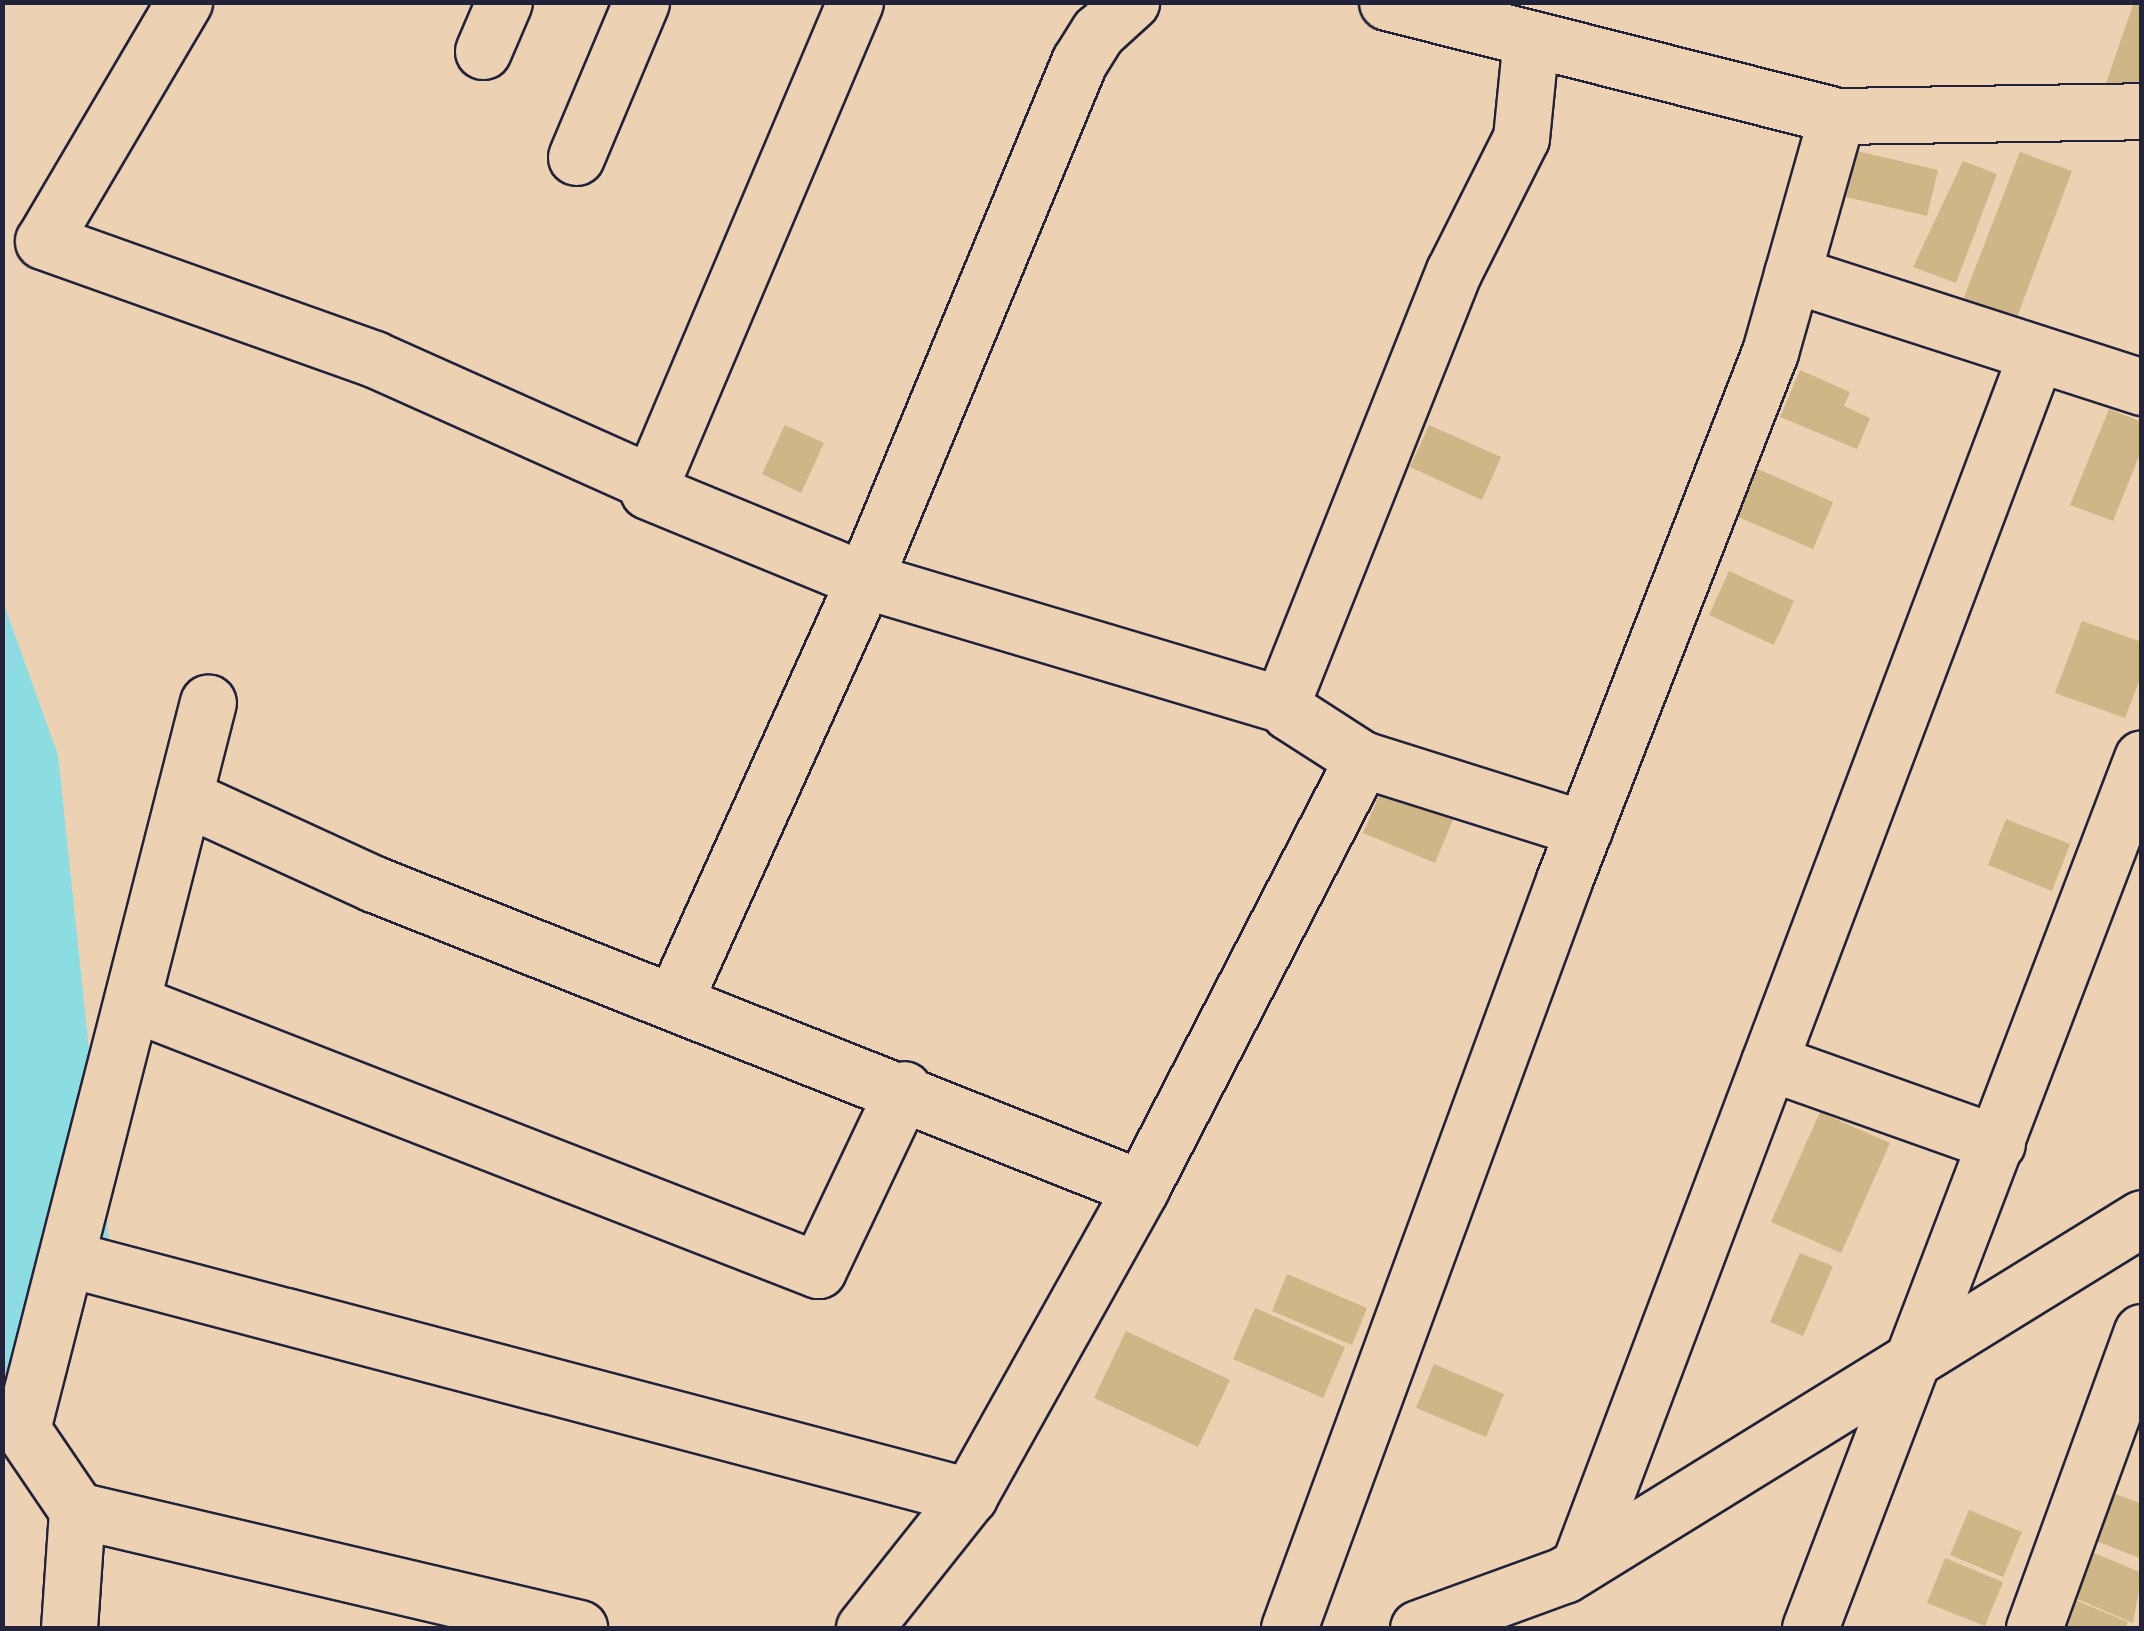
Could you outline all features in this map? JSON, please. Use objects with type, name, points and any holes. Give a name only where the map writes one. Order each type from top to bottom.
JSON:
[{"type":"street","points":[[576,157],[641,2]]},
{"type":"street","points":[[855,2],[650,482],[654,497],[864,580],[1283,705],[1362,759],[1584,829]]},
{"type":"street","points":[[675,999],[864,580],[1080,62],[1098,32],[1131,2]]},
{"type":"street","points":[[1387,2],[1837,116],[2142,112]]},
{"type":"street","points":[[171,8],[43,242],[374,359],[650,482]]},
{"type":"street","points":[[1283,705],[1454,271],[1521,138],[1530,38]]},
{"type":"street","points":[[1289,1628],[1584,829],[1770,352],[1837,116]]},
{"type":"street","points":[[1792,274],[2142,387]]},
{"type":"street","points":[[1553,1628],[1572,1569],[2036,355]]},
{"type":"street","points":[[70,1628],[77,1510],[12,1422],[69,1260],[208,702]]},
{"type":"street","points":[[1810,1628],[2142,758]]},
{"type":"street","points":[[864,1628],[968,1496],[1141,1188],[1362,759]]},
{"type":"street","points":[[184,797],[374,884],[675,999],[1141,1188]]},
{"type":"street","points":[[135,1004],[818,1270],[904,1090]]},
{"type":"street","points":[[1768,1062],[1997,1143]]},
{"type":"street","points":[[1418,1628],[1572,1569],[2142,1218]]},
{"type":"street","points":[[69,1260],[968,1496]]},
{"type":"street","points":[[2034,1628],[2142,1332]]},
{"type":"street","points":[[77,1510],[578,1628]]},
{"type":"water","points":[[2,599],[58,755],[111,1259],[19,1386],[2,1375]]},
{"type":"building","points":[[2134,2],[2142,2],[2142,95],[2106,83]]},
{"type":"building","points":[[1857,151],[1938,170],[1927,216],[1846,197]]},
{"type":"building","points":[[2020,152],[2072,171],[2014,325],[1961,305]]},
{"type":"building","points":[[1963,161],[1997,174],[1956,283],[1913,267]]},
{"type":"building","points":[[1800,370],[1850,392],[1844,406],[1870,418],[1857,449],[1780,417]]},
{"type":"building","points":[[2109,409],[2142,422],[2142,449],[2113,521],[2070,505]]},
{"type":"building","points":[[785,425],[824,443],[801,493],[762,474]]},
{"type":"building","points":[[1429,425],[1501,457],[1482,500],[1410,467]]},
{"type":"building","points":[[1751,466],[1833,502],[1813,549],[1731,514]]},
{"type":"building","points":[[1729,571],[1794,601],[1774,645],[1709,615]]},
{"type":"building","points":[[2082,621],[2142,642],[2142,674],[2125,718],[2055,693]]},
{"type":"building","points":[[1383,786],[1455,815],[1435,863],[1363,833]]},
{"type":"building","points":[[2006,819],[2070,844],[2052,891],[1988,865]]},
{"type":"building","points":[[1820,1112],[1890,1143],[1841,1253],[1771,1222]]},
{"type":"building","points":[[1800,1253],[1833,1266],[1803,1336],[1770,1322]]},
{"type":"building","points":[[1287,1274],[1367,1308],[1352,1345],[1272,1311]]},
{"type":"building","points":[[1255,1308],[1345,1347],[1323,1398],[1233,1359]]},
{"type":"building","points":[[1126,1331],[1230,1380],[1198,1447],[1094,1398]]},
{"type":"building","points":[[1434,1364],[1504,1394],[1486,1437],[1416,1408]]},
{"type":"building","points":[[2105,1490],[2142,1504],[2142,1559],[2086,1537]]},
{"type":"building","points":[[1969,1510],[2022,1532],[2003,1577],[1950,1555]]},
{"type":"building","points":[[2094,1553],[2142,1573],[2133,1623],[2075,1598]]},
{"type":"building","points":[[1945,1558],[2003,1582],[1985,1626],[1927,1603]]},
{"type":"building","points":[[2070,1598],[2128,1622],[2125,1628],[2057,1628]]}]
